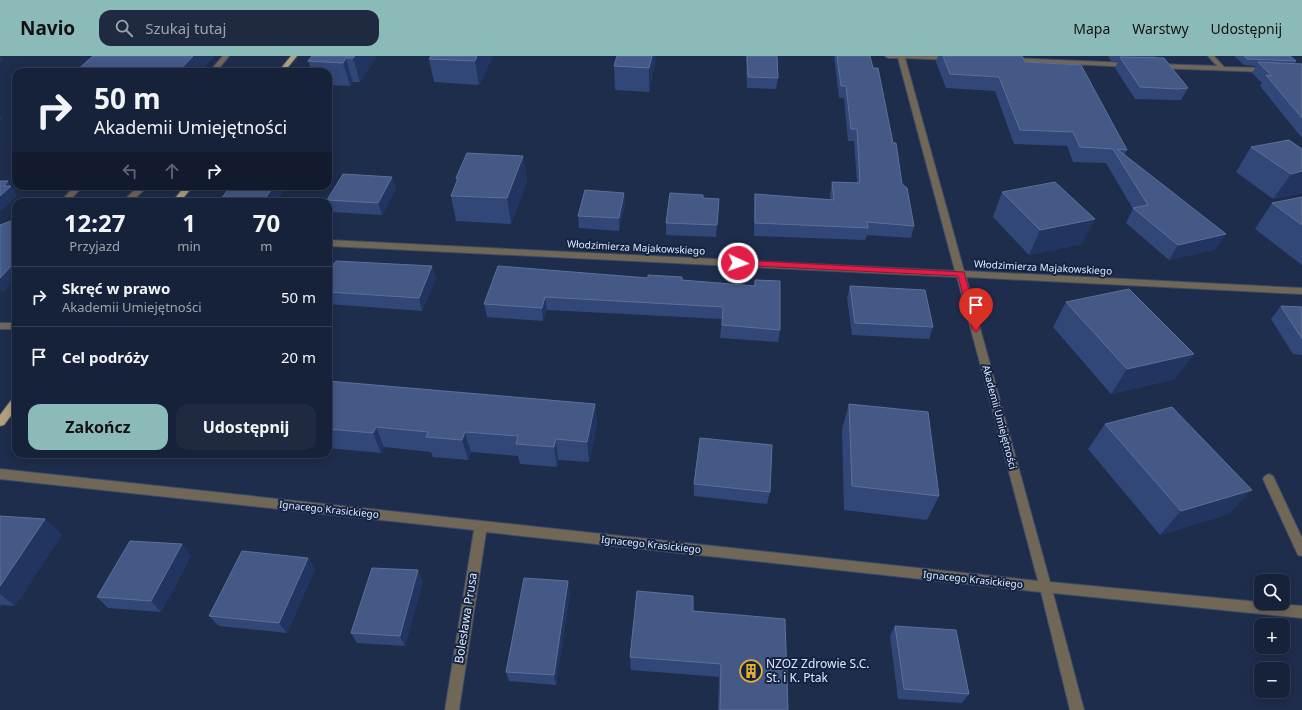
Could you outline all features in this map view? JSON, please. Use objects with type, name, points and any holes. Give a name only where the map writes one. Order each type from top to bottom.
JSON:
[{"type":"main road","points":[[284,68],[294,56]]},
{"type":"main road","points":[[179,198],[186,190]]},
{"type":"main road","points":[[0,422],[12,407]]},
{"type":"street","points":[[216,68],[226,56]]},
{"type":"street","points":[[888,56],[961,59]]},
{"type":"street","name":"Akademii Umiejętności","points":[[901,56],[1046,587],[1077,710]]},
{"type":"street","points":[[1211,56],[1222,68]]},
{"type":"street","points":[[1008,60],[1134,65]]},
{"type":"street","points":[[1150,66],[1273,70]]},
{"type":"street","points":[[68,198],[75,190]]},
{"type":"street","points":[[130,198],[140,190]]},
{"type":"street","name":"Włodzimierza Majakowskiego","points":[[332,243],[1302,291]]},
{"type":"street","points":[[0,326],[12,326]]},
{"type":"street","name":"Ignacego Krasickiego","points":[[0,474],[1301,614]]},
{"type":"street","points":[[1269,479],[1302,551]]},
{"type":"street","name":"Bolesława Prusa","points":[[452,710],[481,525]]},
{"type":"building","points":[[93,56],[193,56],[182,68],[80,68]]},
{"type":"building","points":[[312,56],[355,56],[353,58],[346,58],[343,63],[308,61]]},
{"type":"building","points":[[431,56],[477,56],[475,61],[429,59]]},
{"type":"building","points":[[617,56],[652,56],[649,68],[614,66]]},
{"type":"building","points":[[747,56],[777,56],[778,78],[748,77]]},
{"type":"building","points":[[837,56],[870,56],[873,68],[878,68],[893,143],[896,143],[902,184],[907,188],[914,226],[867,222],[868,228],[755,223],[755,194],[834,200],[832,182],[860,183],[857,129],[851,129],[846,86],[841,86]]},
{"type":"building","points":[[943,56],[1022,56],[1025,62],[1081,65],[1127,150],[1117,149],[1226,234],[1178,245],[1133,208],[1148,205],[1113,149],[1080,147],[1073,132],[1020,130],[999,77],[950,74]]},
{"type":"building","points":[[1244,56],[1290,56],[1296,61],[1247,59]]},
{"type":"building","points":[[1120,57],[1164,58],[1188,88],[1178,89],[1140,87]]},
{"type":"building","points":[[1258,62],[1302,64],[1302,118],[1266,75],[1272,76]]},
{"type":"building","points":[[1289,140],[1302,149],[1302,171],[1291,174],[1251,147]]},
{"type":"building","points":[[467,153],[523,156],[507,198],[451,196],[458,178],[456,178]]},
{"type":"building","points":[[343,174],[392,177],[378,203],[332,200],[332,198],[328,198]]},
{"type":"building","points":[[0,181],[8,181],[4,186],[11,186],[0,196]]},
{"type":"building","points":[[1055,182],[1095,219],[1040,230],[1002,192]]},
{"type":"building","points":[[228,190],[271,190],[265,198],[222,198]]},
{"type":"building","points":[[585,190],[624,193],[619,218],[578,216]]},
{"type":"building","points":[[670,193],[703,195],[703,198],[719,199],[717,225],[666,223]]},
{"type":"building","points":[[1302,197],[1302,225],[1272,203]]},
{"type":"building","points":[[12,221],[12,265],[0,278],[0,225]]},
{"type":"building","points":[[336,261],[432,266],[419,298],[332,292],[332,264]]},
{"type":"building","points":[[498,266],[648,278],[648,275],[682,277],[682,280],[755,286],[755,280],[780,281],[780,330],[722,325],[723,307],[545,297],[542,308],[484,304]]},
{"type":"building","points":[[850,286],[925,290],[933,327],[855,323]]},
{"type":"building","points":[[1129,289],[1194,354],[1127,369],[1066,302]]},
{"type":"building","points":[[1281,306],[1302,307],[1302,339]]},
{"type":"building","points":[[332,381],[595,404],[587,442],[556,439],[554,447],[516,444],[518,436],[465,432],[462,440],[426,437],[428,432],[376,427],[373,433],[332,429]]},
{"type":"building","points":[[849,404],[928,412],[939,496],[852,486]]},
{"type":"building","points":[[1172,407],[1252,490],[1181,511],[1105,424]]},
{"type":"building","points":[[700,438],[772,445],[770,492],[694,484]]},
{"type":"building","points":[[0,516],[45,519],[0,586]]},
{"type":"building","points":[[130,541],[182,544],[151,601],[97,597]]},
{"type":"building","points":[[242,551],[308,558],[279,623],[209,616]]},
{"type":"building","points":[[372,568],[418,570],[400,636],[351,633]]},
{"type":"building","points":[[524,578],[568,581],[554,675],[506,672]]},
{"type":"building","points":[[637,591],[693,596],[693,611],[785,619],[788,710],[720,710],[721,664],[630,657]]},
{"type":"building","points":[[895,626],[956,630],[969,694],[904,689]]},
{"type":"place","name":"NZOZ Zdrowie S.C. St. i K. Ptak","points":[[751,671]]},
{"type":"route","points":[[738,263],[961,274],[976,329]]}]
